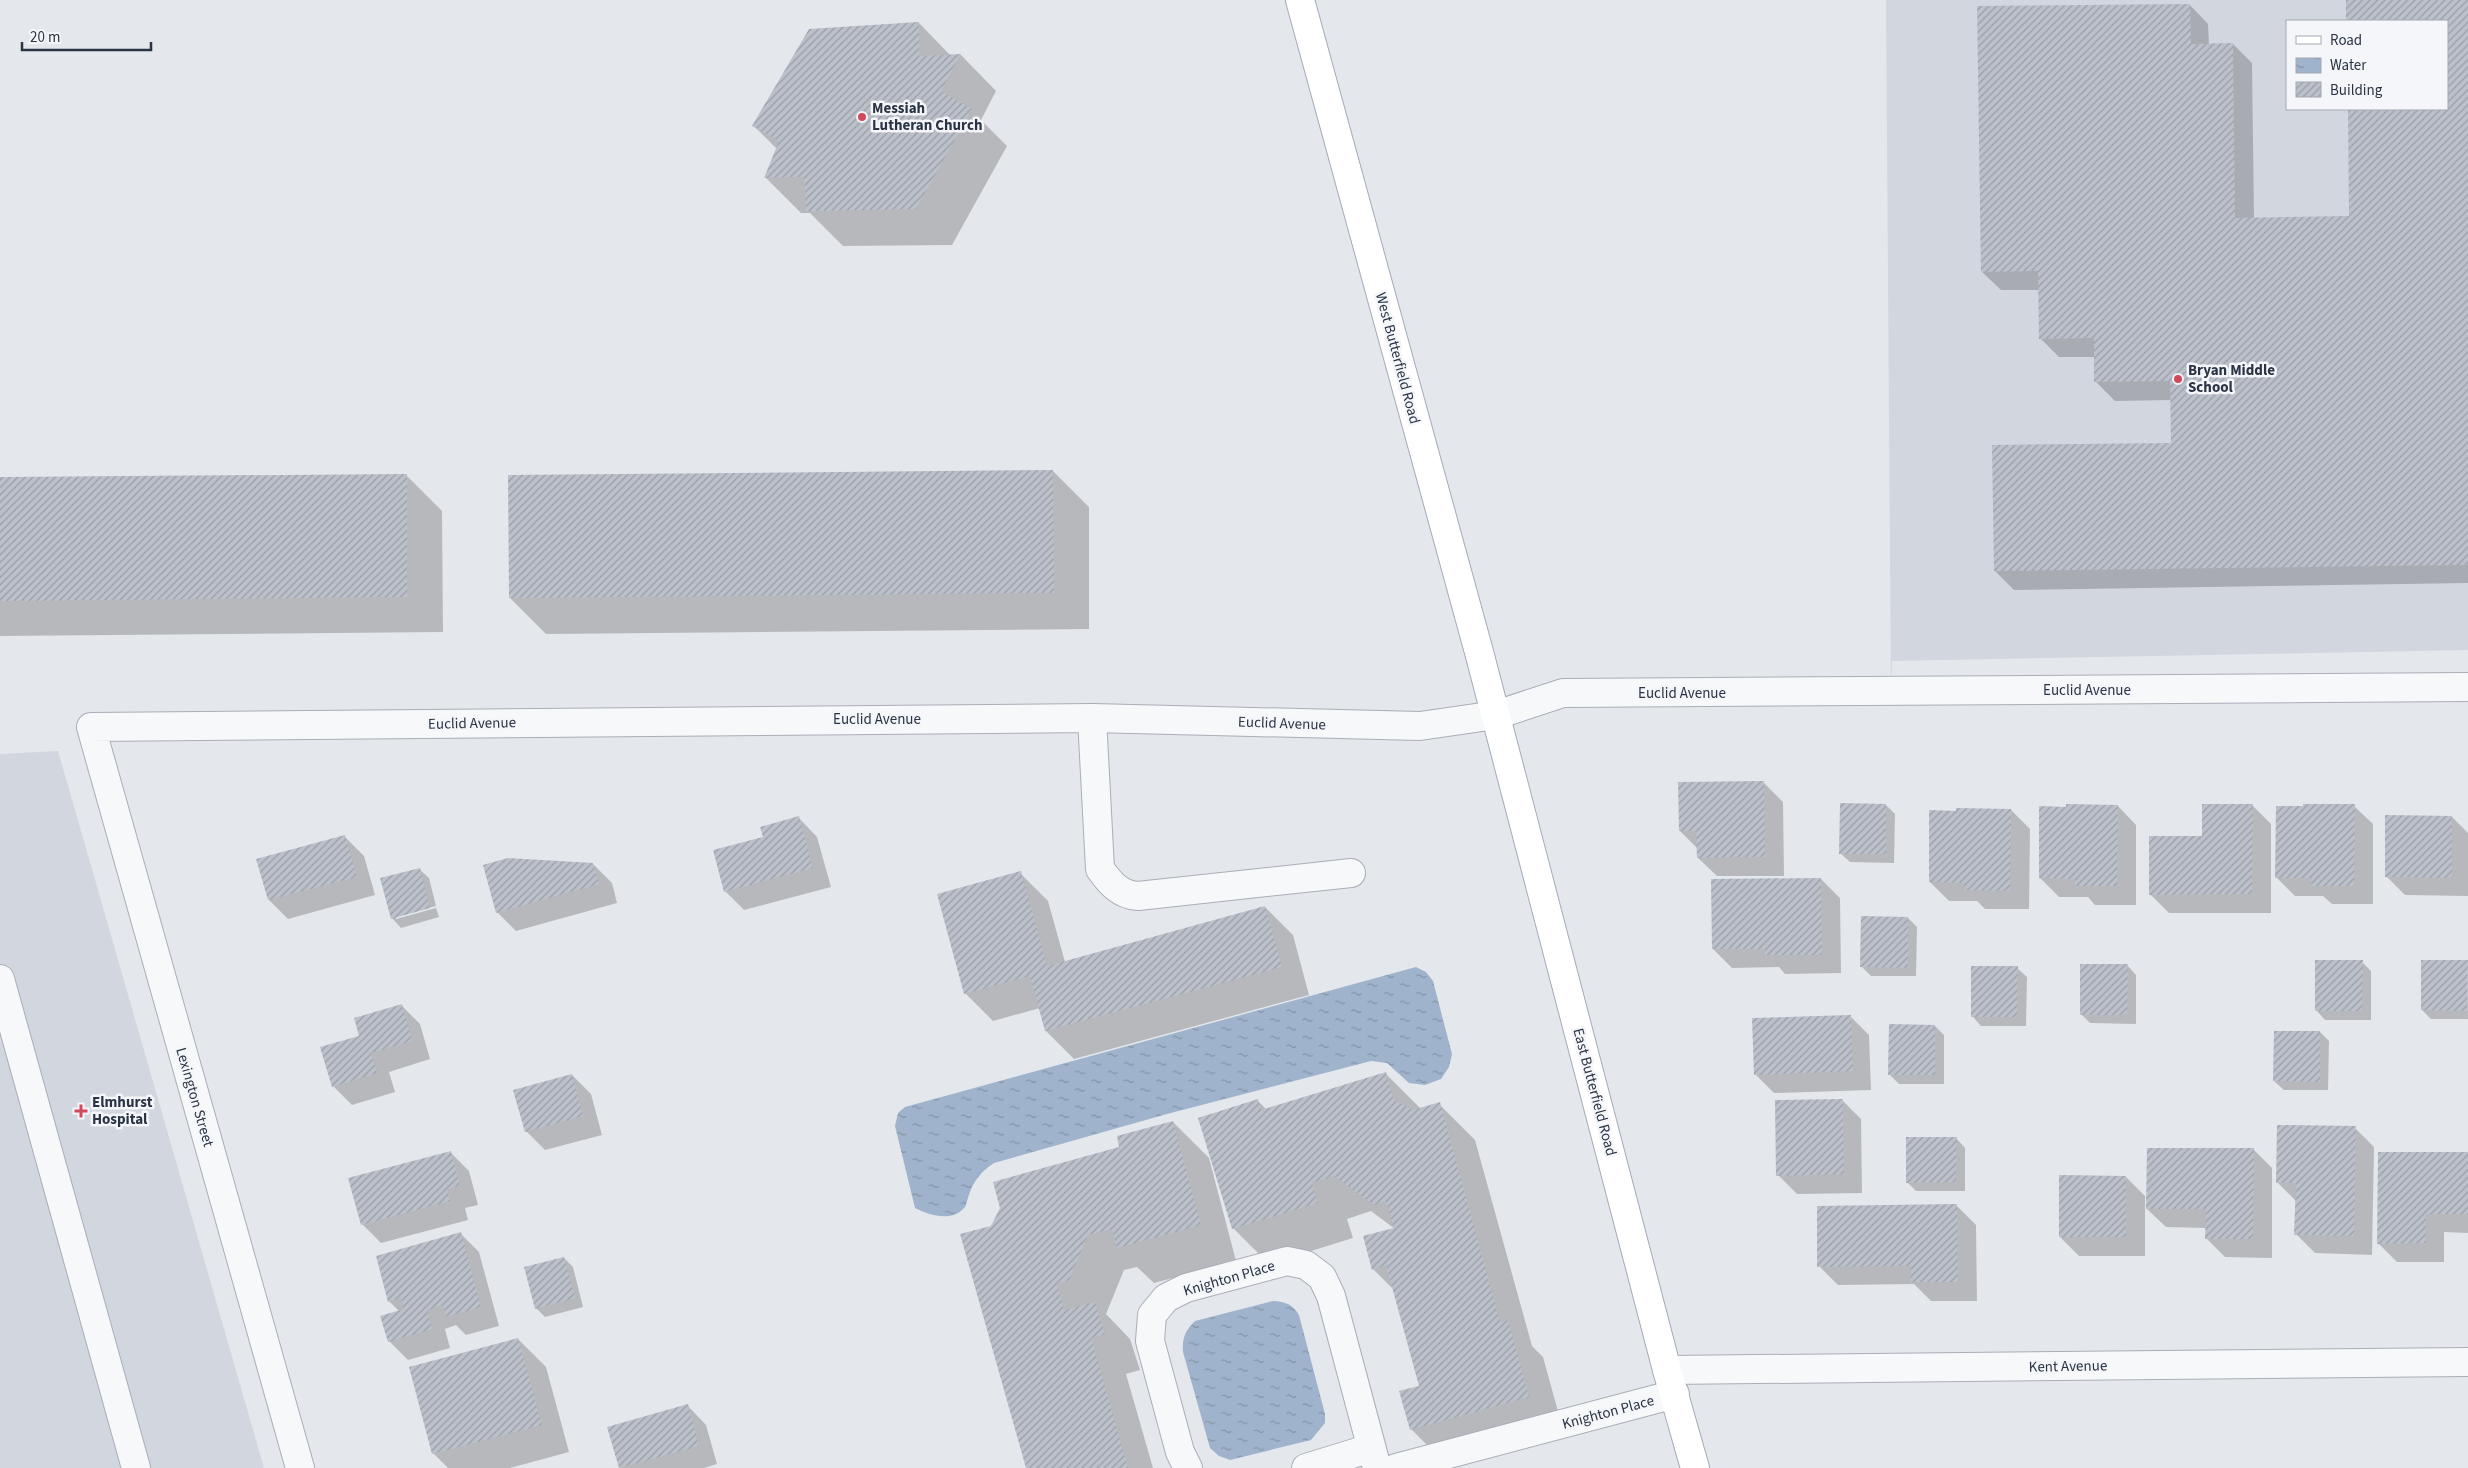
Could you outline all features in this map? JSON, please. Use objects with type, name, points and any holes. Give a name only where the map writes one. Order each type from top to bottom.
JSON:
[{"type":"main road","name":"West Butterfield Road","points":[[1300,0],[1496,715]]},
{"type":"main road","name":"East Butterfield Road","points":[[1496,715],[1695,1468]]},
{"type":"street","name":"Euclid Avenue","points":[[91,727],[1092,718],[1420,726],[1496,715],[1563,693],[2468,687]]},
{"type":"street","points":[[1092,718],[1100,869],[1107,879],[1123,893],[1138,896],[1351,873]]},
{"type":"street","name":"Lexington Street","points":[[91,727],[300,1468]]},
{"type":"street","points":[[0,979],[136,1468]]},
{"type":"street","name":"Knighton Place","points":[[1188,1468],[1180,1452],[1150,1341],[1152,1315],[1166,1298],[1186,1288],[1287,1261],[1306,1265],[1322,1277],[1331,1296],[1374,1458],[1306,1468]]},
{"type":"street","name":"Kent Avenue","points":[[1671,1382],[2468,1362]]},
{"type":"street","name":"Knighton Place","points":[[1396,1468],[1671,1382]]},
{"type":"shaded area","name":"Bryan Middle School","points":[[1886,0],[2468,0],[2468,650],[1892,661],[1891,695]]},
{"type":"shaded area","name":"Elmhurst Hospital","points":[[58,751],[264,1468],[0,1468],[0,754]]},
{"type":"water","points":[[1416,967],[1426,972],[1433,981],[1452,1054],[1449,1067],[1441,1079],[1425,1085],[1409,1083],[1387,1063],[1371,1061],[1167,1114],[994,1163],[982,1172],[972,1187],[965,1207],[954,1215],[934,1215],[915,1208],[895,1126],[898,1113],[905,1107]]},
{"type":"water","points":[[1273,1301],[1288,1304],[1299,1315],[1325,1414],[1325,1423],[1311,1440],[1230,1460],[1219,1456],[1210,1448],[1183,1352],[1184,1339],[1195,1321]]},
{"type":"building","name":"Bryan Middle School","points":[[2346,0],[2468,0],[2468,565],[1994,571],[1992,445],[2171,443],[2170,381],[2094,382],[2094,338],[2039,339],[2038,271],[1981,272],[1977,6],[2190,4],[2191,44],[2233,43],[2235,218],[2349,216],[2348,110],[2448,110],[2448,20],[2346,20]]},
{"type":"building","name":"Messiah Lutheran Church","points":[[919,22],[919,56],[961,54],[941,91],[972,109],[916,209],[806,211],[804,177],[764,178],[779,141],[752,126],[809,29]]},
{"type":"building","points":[[1053,470],[1054,593],[509,598],[508,475]]},
{"type":"building","points":[[407,474],[407,597],[0,601],[0,477]]},
{"type":"building","points":[[1764,781],[1765,857],[1697,858],[1696,831],[1679,831],[1678,782]]},
{"type":"building","points":[[1840,803],[1886,804],[1886,854],[1839,854]]},
{"type":"building","points":[[2066,804],[2118,805],[2117,886],[2075,886],[2075,879],[2039,878],[2039,806],[2066,807]]},
{"type":"building","points":[[2202,804],[2253,804],[2252,894],[2149,895],[2149,836],[2202,836]]},
{"type":"building","points":[[2303,804],[2355,804],[2354,886],[2311,886],[2312,878],[2275,878],[2276,806],[2303,806]]},
{"type":"building","points":[[1956,808],[2011,809],[2010,891],[1965,890],[1964,883],[1929,882],[1929,810],[1956,811]]},
{"type":"building","points":[[2385,815],[2452,816],[2452,878],[2385,877]]},
{"type":"building","points":[[799,816],[813,868],[724,892],[713,850],[763,837],[760,827]]},
{"type":"building","points":[[345,835],[357,877],[268,900],[256,859]]},
{"type":"building","points":[[508,858],[593,863],[599,884],[496,913],[483,865]]},
{"type":"building","points":[[420,868],[430,908],[391,919],[380,878]]},
{"type":"building","points":[[1021,871],[1047,966],[1265,906],[1282,967],[1045,1031],[1030,976],[964,994],[937,894]]},
{"type":"building","points":[[1821,878],[1822,955],[1765,955],[1765,949],[1712,949],[1711,879]]},
{"type":"building","points":[[1861,916],[1908,917],[1908,968],[1860,967]]},
{"type":"building","points":[[2315,960],[2363,960],[2362,1011],[2315,1011]]},
{"type":"building","points":[[2421,960],[2468,960],[2467,1011],[2421,1010]]},
{"type":"building","points":[[2080,964],[2128,964],[2127,1015],[2080,1015]]},
{"type":"building","points":[[1971,966],[2018,966],[2017,1017],[1971,1017]]},
{"type":"building","points":[[402,1004],[412,1041],[371,1053],[377,1073],[332,1087],[320,1047],[359,1036],[354,1018]]},
{"type":"building","points":[[1851,1015],[1853,1071],[1754,1075],[1752,1018]]},
{"type":"building","points":[[1889,1024],[1935,1025],[1935,1075],[1888,1075]]},
{"type":"building","points":[[2274,1031],[2320,1031],[2320,1082],[2273,1081]]},
{"type":"building","points":[[1386,1072],[1394,1100],[1413,1110],[1440,1102],[1500,1322],[1508,1320],[1529,1397],[1410,1430],[1399,1391],[1419,1386],[1386,1265],[1372,1270],[1363,1236],[1394,1228],[1386,1201],[1374,1205],[1334,1176],[1312,1183],[1318,1203],[1232,1229],[1198,1118],[1258,1099],[1261,1110]]},
{"type":"building","points":[[572,1074],[583,1116],[525,1132],[513,1090]]},
{"type":"building","points":[[1843,1099],[1844,1174],[1776,1176],[1775,1100]]},
{"type":"building","points":[[1173,1121],[1201,1225],[1117,1248],[1112,1229],[1088,1235],[1069,1280],[1057,1284],[1064,1310],[1095,1302],[1105,1334],[1091,1338],[1128,1468],[1026,1468],[960,1234],[991,1226],[1000,1208],[993,1182],[1119,1147],[1117,1136]]},
{"type":"building","points":[[2277,1125],[2356,1126],[2354,1236],[2294,1235],[2296,1183],[2276,1183]]},
{"type":"building","points":[[1906,1137],[1957,1137],[1956,1182],[1906,1183]]},
{"type":"building","points":[[2147,1148],[2254,1148],[2253,1239],[2205,1239],[2206,1209],[2146,1209]]},
{"type":"building","points":[[451,1151],[460,1186],[447,1189],[450,1201],[361,1225],[348,1178]]},
{"type":"building","points":[[2378,1152],[2468,1152],[2468,1214],[2426,1214],[2426,1243],[2377,1244]]},
{"type":"building","points":[[2059,1175],[2126,1176],[2126,1237],[2059,1237]]},
{"type":"building","points":[[1957,1204],[1958,1282],[1910,1282],[1911,1266],[1817,1267],[1817,1206]]},
{"type":"building","points":[[461,1232],[481,1307],[446,1317],[443,1305],[427,1310],[432,1329],[388,1342],[380,1316],[404,1309],[401,1298],[388,1302],[376,1256]]},
{"type":"building","points":[[564,1257],[575,1298],[535,1309],[524,1267]]},
{"type":"building","points":[[518,1338],[542,1425],[432,1454],[409,1367]]},
{"type":"building","points":[[688,1404],[699,1446],[619,1468],[607,1427]]},
{"type":"place","name":"Messiah Lutheran Church","points":[[862,117]]},
{"type":"place","name":"Bryan Middle School","points":[[2178,379]]},
{"type":"place","name":"Elmhurst Hospital","points":[[81,1111]]}]
